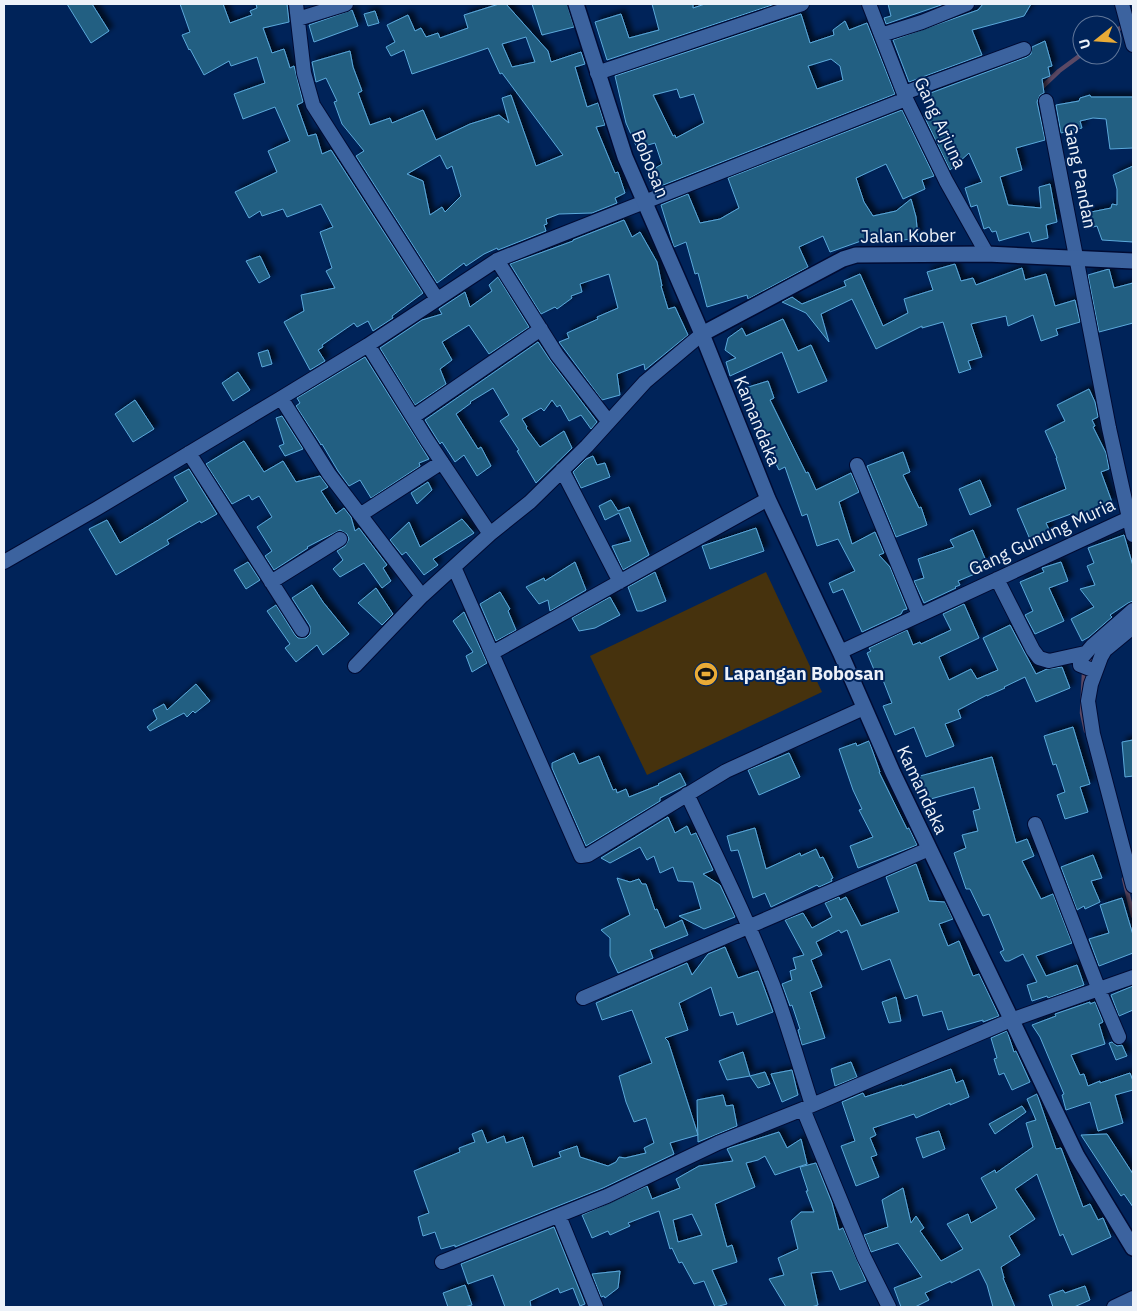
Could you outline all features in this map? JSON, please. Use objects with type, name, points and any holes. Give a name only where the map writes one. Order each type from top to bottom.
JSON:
[{"type":"street","points":[[296,4],[304,73],[313,104],[437,299]]},
{"type":"street","points":[[298,19],[346,4]]},
{"type":"street","name":"Bobosan","points":[[576,4],[625,157],[702,334]]},
{"type":"street","points":[[597,72],[802,4]]},
{"type":"street","name":"Gang Arjuna","points":[[869,4],[905,96],[946,180],[987,254]]},
{"type":"street","points":[[881,36],[967,4]]},
{"type":"street","points":[[1122,4],[1133,43]]},
{"type":"street","points":[[4,562],[281,398],[497,260],[645,203],[1024,49]]},
{"type":"street","name":"Gang Pandan","points":[[1046,100],[1076,258]]},
{"type":"street","name":"Jalan Kober","points":[[702,334],[856,254],[987,254],[1133,261]]},
{"type":"street","name":"Gang Gunung Muria","points":[[840,652],[1129,518],[1109,428],[1076,258]]},
{"type":"street","points":[[497,260],[557,355],[608,422]]},
{"type":"street","points":[[413,417],[541,329]]},
{"type":"street","points":[[355,666],[422,596],[490,534],[530,502],[587,446],[646,382],[702,334]]},
{"type":"street","name":"Kamandaka","points":[[702,334],[768,499],[840,652],[893,773],[1076,1156],[1133,1248]]},
{"type":"street","points":[[368,344],[413,417],[490,534]]},
{"type":"street","points":[[281,398],[329,474],[422,596]]},
{"type":"street","points":[[188,453],[302,630]]},
{"type":"street","points":[[360,514],[442,462]]},
{"type":"street","points":[[857,465],[919,615]]},
{"type":"street","points":[[562,470],[620,582]]},
{"type":"street","points":[[492,653],[768,499]]},
{"type":"street","points":[[1129,518],[1133,535]]},
{"type":"street","points":[[271,582],[340,539]]},
{"type":"street","points":[[454,568],[580,855],[588,855],[726,771],[864,708]]},
{"type":"street","points":[[997,579],[1033,650],[1039,658],[1048,661],[1089,665],[1133,627]]},
{"type":"street","points":[[1133,610],[1089,665],[1088,701],[1093,734],[1133,886]]},
{"type":"street","points":[[687,794],[750,926],[778,998],[808,1107],[864,1257],[890,1307]]},
{"type":"street","points":[[1036,824],[1099,990],[1119,1037]]},
{"type":"street","points":[[583,998],[929,849]]},
{"type":"street","points":[[442,1262],[607,1196],[718,1143],[808,1107],[1011,1020],[1133,977]]},
{"type":"street","points":[[559,1216],[596,1307]]},
{"type":"street","points":[[1114,1307],[1133,1298]]},
{"type":"shaded area","name":"Lapangan Bobosan","points":[[766,572],[822,692],[647,775],[590,656]]},
{"type":"building","points":[[67,4],[92,4],[109,31],[91,43]]},
{"type":"building","points":[[180,4],[223,4],[230,23],[252,15],[250,11],[257,8],[256,4],[287,4],[289,22],[263,28],[272,53],[284,49],[290,68],[294,66],[303,102],[297,105],[308,136],[316,134],[322,154],[331,150],[423,293],[392,316],[393,318],[373,331],[368,321],[357,327],[354,323],[322,345],[323,347],[318,350],[325,361],[310,370],[284,322],[304,311],[301,295],[335,288],[326,271],[332,268],[320,232],[333,227],[321,204],[287,217],[283,209],[262,216],[260,211],[249,218],[235,192],[277,172],[268,151],[290,141],[275,107],[243,119],[234,94],[265,83],[257,57],[231,66],[229,61],[204,75],[182,35],[190,32]]},
{"type":"building","points":[[499,4],[506,4],[548,51],[551,62],[581,52],[585,64],[575,67],[587,107],[598,103],[605,125],[596,127],[615,173],[618,172],[625,193],[615,198],[617,203],[592,213],[559,214],[546,219],[547,224],[544,225],[546,231],[498,250],[497,248],[466,266],[464,263],[437,283],[356,156],[364,151],[342,124],[334,102],[337,101],[326,78],[316,82],[312,62],[350,51],[353,67],[362,91],[358,93],[370,125],[390,118],[392,123],[423,110],[436,140],[470,124],[499,115],[509,123],[502,98],[511,95],[536,166],[563,155],[502,73],[500,74],[488,48],[412,74],[404,50],[391,56],[386,47],[395,42],[387,25],[408,15],[415,31],[421,28],[426,37],[438,33],[440,38],[468,28],[464,15]],"holes":[[[526,37],[535,62],[512,67],[502,44]],[[440,155],[447,169],[452,166],[461,196],[445,212],[442,207],[430,215],[423,181],[407,174]]]},
{"type":"building","points":[[532,4],[567,4],[574,27],[542,35]]},
{"type":"building","points":[[652,4],[693,4],[693,8],[705,4],[775,4],[607,60],[595,22],[621,14],[629,38],[659,30]]},
{"type":"building","points":[[888,4],[944,4],[886,24],[884,18],[891,16]]},
{"type":"building","points":[[983,4],[1031,4],[1024,16],[972,30],[982,55],[909,82],[893,40],[978,10]]},
{"type":"building","points":[[352,10],[358,26],[314,42],[309,25]]},
{"type":"building","points":[[375,11],[379,23],[368,26],[364,14]]},
{"type":"building","points":[[801,14],[810,43],[834,35],[833,30],[845,21],[849,30],[867,23],[895,94],[653,189],[647,173],[662,164],[655,143],[637,148],[626,123],[615,76]],"holes":[[[831,59],[840,66],[843,80],[817,89],[808,66]],[[677,89],[680,98],[694,94],[704,123],[676,138],[675,135],[673,136],[653,95]]]},
{"type":"building","points":[[1045,41],[1052,66],[1048,67],[1050,76],[1042,79],[1044,93],[1040,95],[1037,102],[1045,140],[1016,148],[1022,170],[1000,177],[1008,205],[1041,208],[1039,187],[1050,184],[1057,222],[1046,225],[1048,238],[1032,242],[1029,232],[999,241],[996,231],[992,232],[989,227],[984,229],[977,205],[971,207],[965,188],[982,182],[969,153],[950,170],[924,116],[932,113],[928,94],[1027,57],[1031,54],[1032,47]]},
{"type":"building","points":[[1090,95],[1091,97],[1133,97],[1133,148],[1110,149],[1106,119],[1093,118],[1080,121],[1082,128],[1061,133],[1056,105],[1079,101],[1080,98]]},
{"type":"building","points":[[902,110],[934,176],[922,180],[925,189],[903,199],[886,164],[856,178],[864,202],[873,216],[896,211],[911,199],[916,217],[918,238],[896,241],[894,235],[861,241],[830,252],[823,236],[799,247],[808,267],[748,299],[747,295],[707,307],[698,273],[695,274],[686,242],[674,247],[661,205],[688,194],[700,223],[720,219],[739,208],[728,178]]},
{"type":"building","points":[[1133,166],[1133,242],[1102,240],[1097,226],[1085,229],[1081,214],[1111,208],[1112,204],[1117,205],[1117,189],[1113,175]]},
{"type":"building","points":[[624,220],[632,237],[640,232],[657,262],[661,286],[668,309],[675,307],[688,335],[645,370],[644,364],[617,374],[620,395],[602,400],[559,342],[569,338],[567,333],[618,308],[609,274],[580,284],[582,292],[571,296],[572,298],[557,309],[555,307],[541,314],[510,264]]},
{"type":"building","points":[[260,256],[270,277],[259,283],[246,261]]},
{"type":"building","points":[[955,264],[961,281],[973,278],[976,285],[1022,268],[1025,280],[1046,274],[1055,306],[1075,300],[1080,322],[1056,329],[1058,335],[1041,341],[1033,315],[1008,326],[1006,316],[971,324],[982,357],[968,361],[971,369],[959,373],[943,322],[922,328],[922,326],[876,349],[852,299],[821,314],[829,342],[806,313],[782,302],[792,297],[802,304],[846,286],[844,281],[860,274],[883,326],[908,313],[904,299],[933,290],[927,272]]},
{"type":"building","points":[[1109,269],[1114,288],[1133,283],[1133,323],[1099,332],[1088,275]]},
{"type":"building","points":[[498,277],[529,327],[489,354],[469,325],[442,342],[452,360],[440,369],[446,384],[415,405],[380,348],[422,320],[442,314],[439,309],[465,292],[470,307],[492,291],[489,285]]},
{"type":"building","points":[[783,319],[798,351],[811,345],[827,381],[798,393],[782,352],[730,376],[726,362],[736,358],[725,350],[728,338],[742,328],[746,336]]},
{"type":"building","points":[[538,342],[597,422],[591,429],[581,415],[569,421],[560,405],[557,407],[552,400],[544,411],[541,408],[522,419],[526,428],[540,447],[564,431],[572,448],[536,483],[517,451],[519,450],[500,421],[509,415],[493,388],[470,402],[456,414],[478,449],[481,447],[491,466],[477,476],[464,455],[455,462],[442,442],[440,444],[425,420]]},
{"type":"building","points":[[268,350],[272,364],[262,367],[258,353]]},
{"type":"building","points":[[365,357],[429,459],[419,463],[420,466],[371,498],[360,480],[349,486],[296,406],[300,403],[297,398]]},
{"type":"building","points":[[238,372],[250,390],[233,401],[222,383]]},
{"type":"building","points":[[768,381],[774,398],[770,400],[816,490],[851,473],[859,492],[839,502],[852,544],[875,532],[884,553],[879,555],[890,567],[907,609],[903,610],[901,614],[862,632],[843,589],[833,593],[829,583],[855,571],[838,539],[817,546],[807,514],[802,516],[785,467],[779,470],[754,420],[745,388]]},
{"type":"building","points":[[1089,389],[1095,402],[1098,417],[1092,420],[1095,426],[1093,427],[1106,453],[1109,469],[1101,472],[1112,502],[1090,510],[1091,515],[1073,521],[1071,514],[1046,523],[1052,536],[1032,544],[1017,509],[1066,489],[1057,458],[1045,431],[1065,421],[1057,405]]},
{"type":"building","points":[[135,400],[154,429],[133,442],[115,414]]},
{"type":"building","points":[[282,416],[303,449],[285,456],[279,446],[284,444],[276,418]]},
{"type":"building","points":[[244,441],[264,472],[283,461],[296,482],[320,476],[328,487],[321,491],[336,514],[344,508],[351,517],[355,531],[359,528],[387,565],[383,568],[391,581],[382,588],[364,563],[340,577],[333,569],[343,560],[337,551],[345,546],[349,539],[347,534],[340,530],[307,547],[274,570],[265,556],[272,551],[257,527],[272,517],[259,496],[252,500],[249,495],[232,504],[206,464]]},
{"type":"building","points":[[903,452],[910,472],[903,475],[919,508],[921,507],[927,525],[896,537],[867,466]]},
{"type":"building","points":[[593,456],[597,465],[605,463],[610,477],[581,488],[573,472],[586,459]]},
{"type":"building","points":[[189,469],[217,514],[201,523],[200,521],[167,540],[169,544],[116,575],[89,529],[107,520],[120,543],[160,519],[188,501],[174,477]]},
{"type":"building","points":[[980,480],[991,506],[970,515],[959,489]]},
{"type":"building","points":[[428,482],[432,490],[417,504],[411,493]]},
{"type":"building","points":[[611,500],[618,511],[629,507],[649,555],[623,570],[612,546],[631,541],[619,513],[605,520],[599,506]]},
{"type":"building","points":[[462,519],[474,533],[433,559],[438,565],[424,575],[406,552],[402,555],[390,540],[409,522],[420,547]]},
{"type":"building","points":[[756,528],[764,551],[710,569],[702,546]]},
{"type":"building","points":[[973,530],[989,568],[958,581],[960,585],[956,588],[924,603],[914,581],[924,578],[918,559],[954,547],[950,540]]},
{"type":"building","points":[[1124,535],[1133,566],[1133,601],[1110,615],[1112,617],[1082,641],[1071,619],[1094,607],[1080,589],[1095,585],[1087,566],[1094,563],[1088,548]]},
{"type":"building","points":[[248,562],[260,580],[246,589],[234,570]]},
{"type":"building","points":[[575,562],[586,590],[550,611],[548,600],[539,604],[526,587],[544,578],[545,581]]},
{"type":"building","points":[[1061,562],[1068,581],[1049,588],[1064,621],[1035,634],[1025,615],[1033,611],[1020,582],[1044,572],[1042,568]]},
{"type":"building","points":[[655,572],[666,601],[642,611],[637,611],[628,587]]},
{"type":"building","points":[[312,585],[349,634],[323,655],[317,645],[296,662],[285,648],[290,644],[267,611],[276,605],[295,635],[298,638],[306,638],[310,634],[310,626],[292,598]]},
{"type":"building","points":[[376,588],[393,614],[382,625],[358,603]]},
{"type":"building","points":[[500,592],[510,609],[508,611],[516,630],[496,641],[480,604]]},
{"type":"building","points":[[610,597],[620,615],[595,628],[579,631],[572,618]]},
{"type":"building","points":[[964,604],[979,638],[939,657],[949,680],[971,669],[977,679],[998,670],[983,638],[1010,625],[1036,674],[1047,669],[1062,667],[1070,688],[1036,702],[1025,677],[987,695],[958,710],[961,718],[945,724],[954,746],[926,757],[914,727],[895,735],[883,706],[892,703],[879,670],[875,672],[867,653],[871,651],[869,648],[907,630],[913,645],[920,642],[921,644],[951,630],[943,614]]},
{"type":"building","points":[[464,612],[487,663],[472,672],[466,656],[473,652],[453,621]]},
{"type":"building","points":[[196,684],[210,701],[187,717],[184,713],[150,731],[147,727],[157,719],[153,710],[164,704],[167,710]]},
{"type":"building","points":[[1073,727],[1090,784],[1080,787],[1088,812],[1065,819],[1057,795],[1065,792],[1056,764],[1053,765],[1044,736]]},
{"type":"building","points":[[1133,740],[1133,776],[1125,777],[1122,742]]},
{"type":"building","points":[[869,741],[879,772],[917,845],[858,868],[850,846],[873,837],[859,810],[862,809],[853,790],[839,749],[856,743],[857,746]]},
{"type":"building","points":[[574,753],[579,764],[599,756],[613,790],[616,789],[617,793],[626,789],[629,797],[659,785],[680,773],[686,785],[660,798],[660,801],[586,846],[552,768],[552,763]]},
{"type":"building","points":[[789,753],[800,777],[759,795],[748,770]]},
{"type":"building","points":[[992,757],[1016,843],[1027,839],[1034,856],[1022,861],[1041,899],[1053,894],[1072,943],[1036,956],[1046,976],[1077,965],[1084,985],[1048,998],[1047,996],[1032,1001],[1027,985],[1037,982],[1023,954],[1005,961],[1000,952],[1004,950],[989,914],[983,916],[970,889],[966,889],[954,853],[966,848],[962,835],[978,831],[973,811],[980,809],[974,787],[927,800],[920,776]]},
{"type":"building","points":[[668,817],[675,833],[687,826],[691,835],[696,833],[713,870],[703,874],[720,885],[735,917],[704,929],[679,916],[701,909],[693,882],[678,881],[673,867],[660,873],[654,856],[647,860],[640,847],[610,863],[601,858]]},
{"type":"building","points":[[755,828],[766,869],[800,853],[801,856],[816,849],[820,858],[823,857],[833,878],[831,879],[832,881],[819,887],[817,885],[771,907],[765,893],[753,898],[738,850],[731,851],[727,836]]},
{"type":"building","points":[[1093,855],[1102,878],[1091,881],[1100,902],[1085,909],[1084,906],[1077,910],[1061,867]]},
{"type":"building","points":[[916,864],[929,901],[945,902],[953,919],[939,924],[948,946],[959,941],[973,976],[979,974],[999,1016],[983,1022],[983,1020],[948,1030],[942,1011],[923,1016],[917,995],[905,999],[890,959],[862,970],[847,930],[841,933],[839,930],[816,942],[822,955],[811,960],[822,987],[810,992],[825,1038],[802,1045],[798,1030],[800,1029],[782,984],[792,980],[790,971],[796,969],[793,958],[804,955],[785,920],[803,913],[812,928],[832,917],[825,903],[839,897],[840,900],[846,897],[861,926],[899,912],[886,877]]},
{"type":"building","points":[[617,878],[630,882],[639,879],[642,884],[646,884],[655,910],[657,909],[665,928],[682,920],[688,935],[650,950],[653,958],[618,973],[610,956],[610,938],[601,930],[630,915]]},
{"type":"building","points":[[1122,898],[1133,935],[1133,953],[1099,966],[1089,939],[1109,933],[1100,905]]},
{"type":"building","points":[[725,947],[738,978],[758,971],[773,1012],[737,1025],[733,1012],[720,1016],[711,987],[679,1003],[688,1030],[665,1038],[668,1041],[698,1135],[670,1143],[674,1154],[603,1188],[455,1247],[455,1245],[441,1249],[435,1232],[423,1236],[418,1217],[429,1213],[414,1171],[460,1152],[459,1148],[475,1142],[472,1134],[482,1130],[487,1143],[504,1136],[506,1143],[523,1137],[533,1167],[561,1157],[559,1152],[577,1146],[580,1157],[608,1166],[616,1162],[619,1157],[625,1158],[646,1153],[644,1148],[654,1143],[646,1118],[634,1122],[619,1076],[652,1063],[632,1010],[602,1020],[596,1003],[687,963],[692,975],[708,954]]},
{"type":"building","points":[[1133,986],[1133,1010],[1119,1016],[1111,995]]},
{"type":"building","points":[[896,997],[901,1021],[889,1023],[882,1002]]},
{"type":"building","points":[[1090,1002],[1090,1004],[1095,1002],[1103,1022],[1099,1024],[1105,1044],[1071,1055],[1080,1075],[1084,1074],[1088,1086],[1130,1073],[1133,1081],[1133,1090],[1115,1095],[1123,1123],[1098,1131],[1090,1102],[1066,1110],[1062,1095],[1064,1094],[1040,1037],[1032,1025],[1056,1016],[1055,1014]]},
{"type":"building","points":[[1007,1031],[1014,1052],[1016,1051],[1030,1082],[1012,1090],[1004,1073],[999,1075],[994,1059],[997,1058],[991,1038]]},
{"type":"building","points":[[1112,1042],[1117,1046],[1122,1045],[1127,1056],[1116,1060],[1109,1043]]},
{"type":"building","points":[[743,1052],[750,1076],[727,1080],[719,1061]]},
{"type":"building","points":[[851,1062],[857,1077],[835,1086],[831,1069]]},
{"type":"building","points":[[951,1069],[956,1083],[963,1080],[969,1097],[916,1118],[914,1114],[873,1128],[876,1135],[870,1138],[877,1155],[871,1157],[879,1177],[856,1186],[841,1146],[855,1141],[842,1102],[863,1093],[865,1097]]},
{"type":"building","points":[[792,1070],[798,1095],[782,1102],[771,1074]]},
{"type":"building","points":[[765,1072],[770,1084],[758,1088],[750,1076]]},
{"type":"building","points":[[1037,1094],[1056,1149],[1061,1148],[1083,1207],[1090,1204],[1098,1220],[1103,1218],[1111,1237],[1072,1255],[1063,1234],[1060,1236],[1037,1174],[1015,1189],[1035,1219],[1009,1236],[1020,1255],[1001,1267],[1003,1278],[1015,1307],[993,1307],[987,1285],[979,1269],[925,1293],[929,1300],[915,1307],[901,1307],[894,1288],[922,1277],[898,1243],[871,1252],[864,1235],[888,1227],[882,1200],[903,1188],[911,1223],[916,1216],[924,1228],[920,1231],[941,1261],[963,1249],[947,1224],[968,1214],[971,1223],[997,1208],[981,1178],[995,1170],[996,1173],[1033,1147],[1026,1123],[1036,1120],[1027,1099]]},
{"type":"building","points":[[723,1095],[726,1106],[733,1105],[737,1126],[698,1142],[697,1100]]},
{"type":"building","points":[[1022,1106],[1026,1112],[995,1134],[989,1124]]},
{"type":"building","points":[[939,1131],[945,1149],[923,1158],[916,1138]]},
{"type":"building","points":[[779,1132],[787,1148],[801,1139],[807,1164],[775,1175],[765,1156],[746,1163],[755,1187],[715,1204],[727,1247],[732,1245],[737,1262],[712,1270],[727,1304],[715,1307],[704,1281],[694,1284],[682,1262],[679,1263],[672,1248],[670,1249],[659,1211],[628,1223],[630,1226],[610,1235],[608,1231],[592,1238],[582,1215],[647,1186],[652,1199],[680,1188],[676,1179],[699,1166],[733,1161],[727,1149]],"holes":[[[692,1214],[702,1235],[678,1242],[673,1220]]]},
{"type":"building","points":[[1107,1134],[1133,1174],[1133,1207],[1124,1194],[1121,1196],[1081,1135]]},
{"type":"building","points":[[816,1163],[832,1203],[839,1230],[843,1228],[866,1281],[840,1290],[832,1271],[811,1273],[818,1305],[811,1307],[786,1307],[769,1279],[784,1275],[778,1258],[798,1249],[791,1221],[801,1212],[814,1212],[800,1167]]},
{"type":"building","points":[[554,1227],[585,1304],[580,1306],[573,1288],[560,1293],[558,1288],[530,1301],[531,1307],[505,1307],[493,1275],[468,1284],[461,1264]]},
{"type":"building","points":[[620,1271],[618,1288],[605,1298],[604,1296],[601,1297],[592,1274]]},
{"type":"building","points":[[465,1285],[472,1305],[448,1307],[443,1293]]},
{"type":"building","points":[[1085,1286],[1090,1300],[1074,1307],[1053,1307],[1049,1295],[1063,1290],[1065,1293]]},
{"type":"waterway","points":[[1122,27],[1127,25]]},
{"type":"waterway","points":[[1040,89],[1072,61]]},
{"type":"waterway","points":[[1086,731],[1082,713],[1084,673],[1096,653]]},
{"type":"waterway","points":[[1124,879],[1133,916]]},
{"type":"place","name":"Lapangan Bobosan","points":[[706,674]]}]
